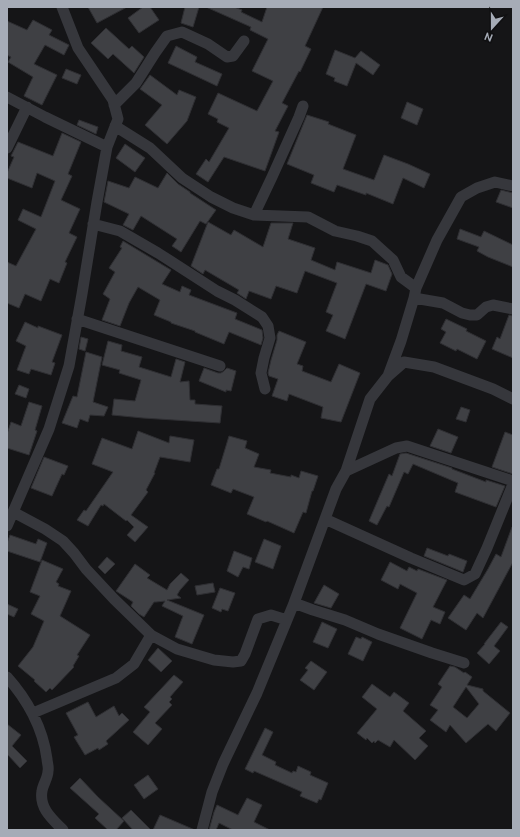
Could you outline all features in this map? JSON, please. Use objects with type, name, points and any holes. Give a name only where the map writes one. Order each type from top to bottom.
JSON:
[{"type":"street","points":[[7,526],[49,429],[69,366],[107,147],[118,119],[113,100],[78,48],[62,7]]},
{"type":"street","points":[[114,105],[136,83],[155,52],[168,36],[182,32],[208,44],[227,57],[233,56],[244,41]]},
{"type":"street","points":[[7,97],[107,147]]},
{"type":"street","points":[[254,214],[303,106]]},
{"type":"street","points":[[7,148],[27,107]]},
{"type":"street","points":[[115,126],[150,148],[182,178],[211,197],[233,208],[254,214],[308,217],[335,231],[372,241],[393,260],[401,276],[415,293],[444,303],[462,313],[470,315],[477,315],[486,307],[493,305],[513,309]]},
{"type":"street","points":[[388,376],[401,341],[415,293],[437,240],[461,197],[477,188],[495,182],[513,186]]},
{"type":"street","points":[[93,224],[120,231],[262,317],[268,326],[270,338],[261,373],[265,389]]},
{"type":"street","points":[[78,319],[220,366]]},
{"type":"street","points":[[202,830],[212,792],[223,764],[257,693],[294,603],[336,489],[346,471],[370,399],[388,376],[404,362],[434,367],[493,389],[513,399]]},
{"type":"street","points":[[325,519],[464,580],[475,574],[513,482],[406,446],[396,448],[346,471]]},
{"type":"street","points":[[13,512],[46,529],[63,541],[86,569],[114,599],[151,635],[177,649],[214,660],[233,662],[241,661],[258,619],[271,615],[287,620]]},
{"type":"street","points":[[294,603],[345,620],[378,634],[464,663]]},
{"type":"street","points":[[33,713],[116,678],[134,664],[151,635]]},
{"type":"street","points":[[7,676],[33,713],[45,745],[48,771],[42,792],[43,805],[49,816],[63,830]]},
{"type":"building","points":[[88,7],[127,7],[97,23]]},
{"type":"building","points":[[143,7],[150,7],[159,20],[139,33],[128,18]]},
{"type":"building","points":[[185,7],[199,7],[193,27],[181,23]]},
{"type":"building","points":[[206,7],[234,7],[262,22],[267,7],[323,7],[305,46],[311,49],[282,103],[288,106],[275,131],[279,132],[265,171],[224,157],[208,182],[196,174],[206,159],[209,162],[229,128],[217,122],[218,119],[208,114],[218,93],[257,111],[273,81],[252,71],[268,39],[250,30],[251,27]]},
{"type":"building","points":[[33,20],[52,30],[49,35],[69,45],[64,55],[45,45],[34,64],[57,75],[42,105],[24,96],[33,77],[8,62],[11,57],[7,55],[7,21],[27,30]]},
{"type":"building","points":[[106,28],[129,49],[132,46],[144,57],[134,73],[113,54],[108,59],[91,43]]},
{"type":"building","points":[[176,46],[197,57],[195,62],[222,74],[217,86],[168,63]]},
{"type":"building","points":[[335,50],[355,58],[361,51],[380,65],[373,75],[356,63],[347,86],[334,81],[335,78],[326,74]]},
{"type":"building","points":[[66,69],[81,75],[77,84],[62,78]]},
{"type":"building","points":[[150,75],[177,95],[179,90],[196,97],[187,121],[167,144],[145,125],[162,105],[140,89]]},
{"type":"building","points":[[407,102],[423,109],[417,125],[401,118]]},
{"type":"building","points":[[307,115],[329,122],[328,124],[356,135],[343,169],[374,180],[384,155],[430,174],[424,188],[403,178],[393,204],[366,193],[366,195],[337,185],[334,192],[311,183],[314,175],[287,164]]},
{"type":"building","points":[[79,120],[98,127],[96,134],[77,125]]},
{"type":"building","points":[[62,133],[81,142],[68,174],[72,176],[61,200],[80,209],[69,233],[77,237],[65,262],[67,263],[59,283],[50,279],[41,301],[25,294],[19,308],[7,303],[7,262],[16,266],[36,229],[18,220],[23,209],[41,217],[55,181],[37,173],[32,188],[7,178],[7,173],[14,157],[11,156],[18,142],[53,156]]},
{"type":"building","points":[[125,144],[145,158],[135,172],[116,158]]},
{"type":"building","points":[[167,173],[178,184],[216,210],[206,224],[200,221],[181,252],[172,246],[177,239],[141,216],[133,230],[123,225],[129,214],[104,202],[108,181],[129,188],[135,177],[158,188]]},
{"type":"building","points":[[501,190],[513,193],[513,208],[496,202]]},
{"type":"building","points":[[208,222],[231,235],[234,230],[263,247],[271,223],[293,223],[288,239],[315,248],[311,260],[335,270],[337,262],[371,273],[375,260],[388,265],[392,274],[386,291],[366,284],[345,339],[326,331],[333,315],[326,312],[337,283],[305,271],[297,293],[276,286],[271,299],[249,291],[246,299],[237,293],[239,290],[205,270],[203,274],[191,266]]},
{"type":"building","points":[[460,229],[481,237],[484,231],[513,245],[513,267],[477,251],[479,247],[457,239]]},
{"type":"building","points":[[123,241],[171,270],[162,284],[180,292],[182,286],[191,290],[189,295],[237,313],[235,319],[262,330],[263,338],[261,345],[229,332],[224,344],[154,315],[160,300],[138,287],[129,303],[120,326],[102,320],[110,299],[103,294],[115,272],[109,268],[122,248],[120,247]]},
{"type":"building","points":[[509,315],[513,316],[513,358],[492,349],[497,337],[500,339]]},
{"type":"building","points":[[446,319],[467,329],[466,331],[486,341],[477,359],[457,349],[456,351],[440,343],[446,332],[441,329]]},
{"type":"building","points":[[25,322],[38,328],[38,326],[62,335],[52,362],[55,363],[51,375],[31,369],[29,374],[17,370],[26,346],[16,341]]},
{"type":"building","points":[[279,331],[306,342],[297,364],[303,366],[302,371],[331,382],[339,364],[360,373],[341,422],[321,418],[323,407],[289,394],[287,401],[272,396],[278,379],[269,376],[268,373]]},
{"type":"building","points":[[81,337],[88,339],[85,351],[79,349]]},
{"type":"building","points":[[108,341],[122,345],[121,351],[142,357],[139,367],[171,377],[176,359],[185,362],[180,382],[189,381],[190,400],[195,400],[195,404],[222,406],[220,423],[112,415],[114,399],[135,401],[141,380],[119,373],[120,370],[102,365]]},
{"type":"building","points":[[86,352],[102,357],[93,402],[108,407],[104,416],[90,415],[88,422],[80,419],[77,428],[62,423],[73,396],[77,397]]},
{"type":"building","points":[[204,368],[218,373],[221,373],[227,368],[236,371],[231,391],[226,390],[226,392],[199,381]]},
{"type":"building","points":[[19,385],[29,389],[26,398],[15,394]]},
{"type":"building","points":[[29,402],[42,406],[35,430],[37,431],[29,455],[7,448],[7,434],[11,422],[21,426]]},
{"type":"building","points":[[461,407],[470,410],[466,422],[456,419]]},
{"type":"building","points":[[438,429],[458,437],[451,453],[430,446]]},
{"type":"building","points":[[138,431],[169,443],[170,436],[194,440],[190,462],[160,457],[155,473],[146,490],[148,492],[131,515],[148,527],[135,542],[127,535],[134,527],[127,520],[126,521],[104,504],[103,506],[101,505],[88,526],[77,520],[84,510],[86,511],[113,472],[92,464],[102,438],[132,449]]},
{"type":"building","points":[[505,432],[513,435],[513,474],[492,467]]},
{"type":"building","points":[[229,436],[247,441],[245,448],[259,454],[254,467],[271,470],[270,473],[291,477],[291,475],[299,478],[301,471],[318,476],[306,513],[303,512],[294,533],[247,514],[254,497],[233,489],[231,493],[211,485],[217,469],[219,469]]},
{"type":"building","points":[[406,453],[452,468],[486,482],[486,480],[505,486],[496,507],[455,492],[458,483],[413,464],[408,474],[404,472],[389,507],[387,506],[377,525],[369,521],[389,474],[392,476],[400,454]]},
{"type":"building","points":[[44,457],[68,466],[64,475],[62,474],[52,496],[31,488]]},
{"type":"building","points":[[512,527],[513,562],[483,618],[477,613],[466,630],[448,618],[464,595],[470,599],[496,554],[501,557]]},
{"type":"building","points":[[10,535],[36,544],[38,539],[47,543],[40,562],[7,551],[7,543]]},
{"type":"building","points":[[264,539],[281,546],[273,569],[255,562]]},
{"type":"building","points":[[427,548],[467,561],[463,572],[424,556]]},
{"type":"building","points":[[234,551],[252,558],[249,569],[243,567],[238,577],[227,571]]},
{"type":"building","points":[[107,557],[115,564],[105,574],[98,567]]},
{"type":"building","points":[[42,560],[63,569],[56,582],[59,584],[58,586],[71,591],[60,616],[90,635],[77,655],[79,656],[73,666],[74,667],[52,690],[50,688],[46,692],[34,681],[35,680],[18,666],[33,647],[44,621],[31,614],[40,596],[30,592]]},
{"type":"building","points":[[390,562],[407,571],[409,567],[417,571],[418,569],[447,580],[433,607],[445,612],[440,624],[431,620],[422,639],[400,628],[417,593],[400,584],[398,589],[381,580]]},
{"type":"building","points":[[135,564],[150,575],[147,578],[167,590],[170,584],[181,573],[189,580],[177,595],[181,598],[167,600],[204,615],[192,644],[175,637],[183,616],[162,606],[165,601],[154,602],[144,617],[131,606],[133,602],[116,591]]},
{"type":"building","points":[[213,583],[215,592],[197,595],[195,586]]},
{"type":"building","points":[[324,585],[339,594],[331,608],[314,603]]},
{"type":"building","points":[[220,588],[235,593],[228,611],[222,609],[221,612],[212,608]]},
{"type":"building","points":[[7,604],[18,609],[14,617],[7,614]]},
{"type":"building","points":[[322,622],[337,629],[328,648],[313,642]]},
{"type":"building","points":[[501,622],[508,627],[494,646],[500,651],[489,664],[477,653]]},
{"type":"building","points":[[356,637],[361,639],[362,637],[372,642],[363,661],[348,654]]},
{"type":"building","points":[[158,648],[172,661],[161,672],[148,660]]},
{"type":"building","points":[[311,661],[327,672],[314,690],[300,680],[308,670],[305,668]]},
{"type":"building","points":[[450,666],[455,667],[472,677],[467,685],[483,689],[483,691],[510,713],[496,731],[488,724],[466,743],[450,725],[446,732],[430,720],[438,710],[430,705],[442,687],[438,684]],"holes":[[[466,687],[479,704],[467,718],[453,707]]]},
{"type":"building","points":[[174,675],[183,682],[170,697],[172,699],[169,702],[172,705],[155,723],[162,729],[148,745],[133,732],[150,712],[144,707]]},
{"type":"building","points":[[372,684],[390,697],[394,692],[409,703],[403,711],[426,731],[419,738],[428,746],[415,760],[394,740],[390,747],[378,740],[375,743],[374,741],[372,743],[367,738],[366,740],[357,733],[377,709],[362,697]]},
{"type":"building","points":[[88,702],[96,717],[114,706],[119,716],[122,713],[129,720],[106,741],[108,744],[99,750],[98,748],[85,755],[74,737],[78,735],[66,713]]},
{"type":"building","points":[[7,724],[21,735],[12,746],[27,761],[20,768],[7,754]]},
{"type":"building","points":[[265,728],[273,732],[262,755],[276,762],[275,765],[292,773],[293,771],[296,772],[298,766],[311,772],[310,775],[328,783],[321,800],[319,799],[317,803],[300,796],[302,792],[254,771],[253,773],[245,769]]},
{"type":"building","points":[[148,775],[158,789],[144,799],[134,785]]},
{"type":"building","points":[[80,778],[124,821],[116,830],[108,830],[95,818],[99,814],[70,788]]},
{"type":"building","points":[[247,798],[262,805],[254,822],[270,830],[233,830],[219,823],[216,830],[209,830],[217,805],[238,815]]},
{"type":"building","points":[[131,810],[151,830],[133,830],[122,818]]},
{"type":"building","points":[[160,815],[195,830],[153,830]]}]
